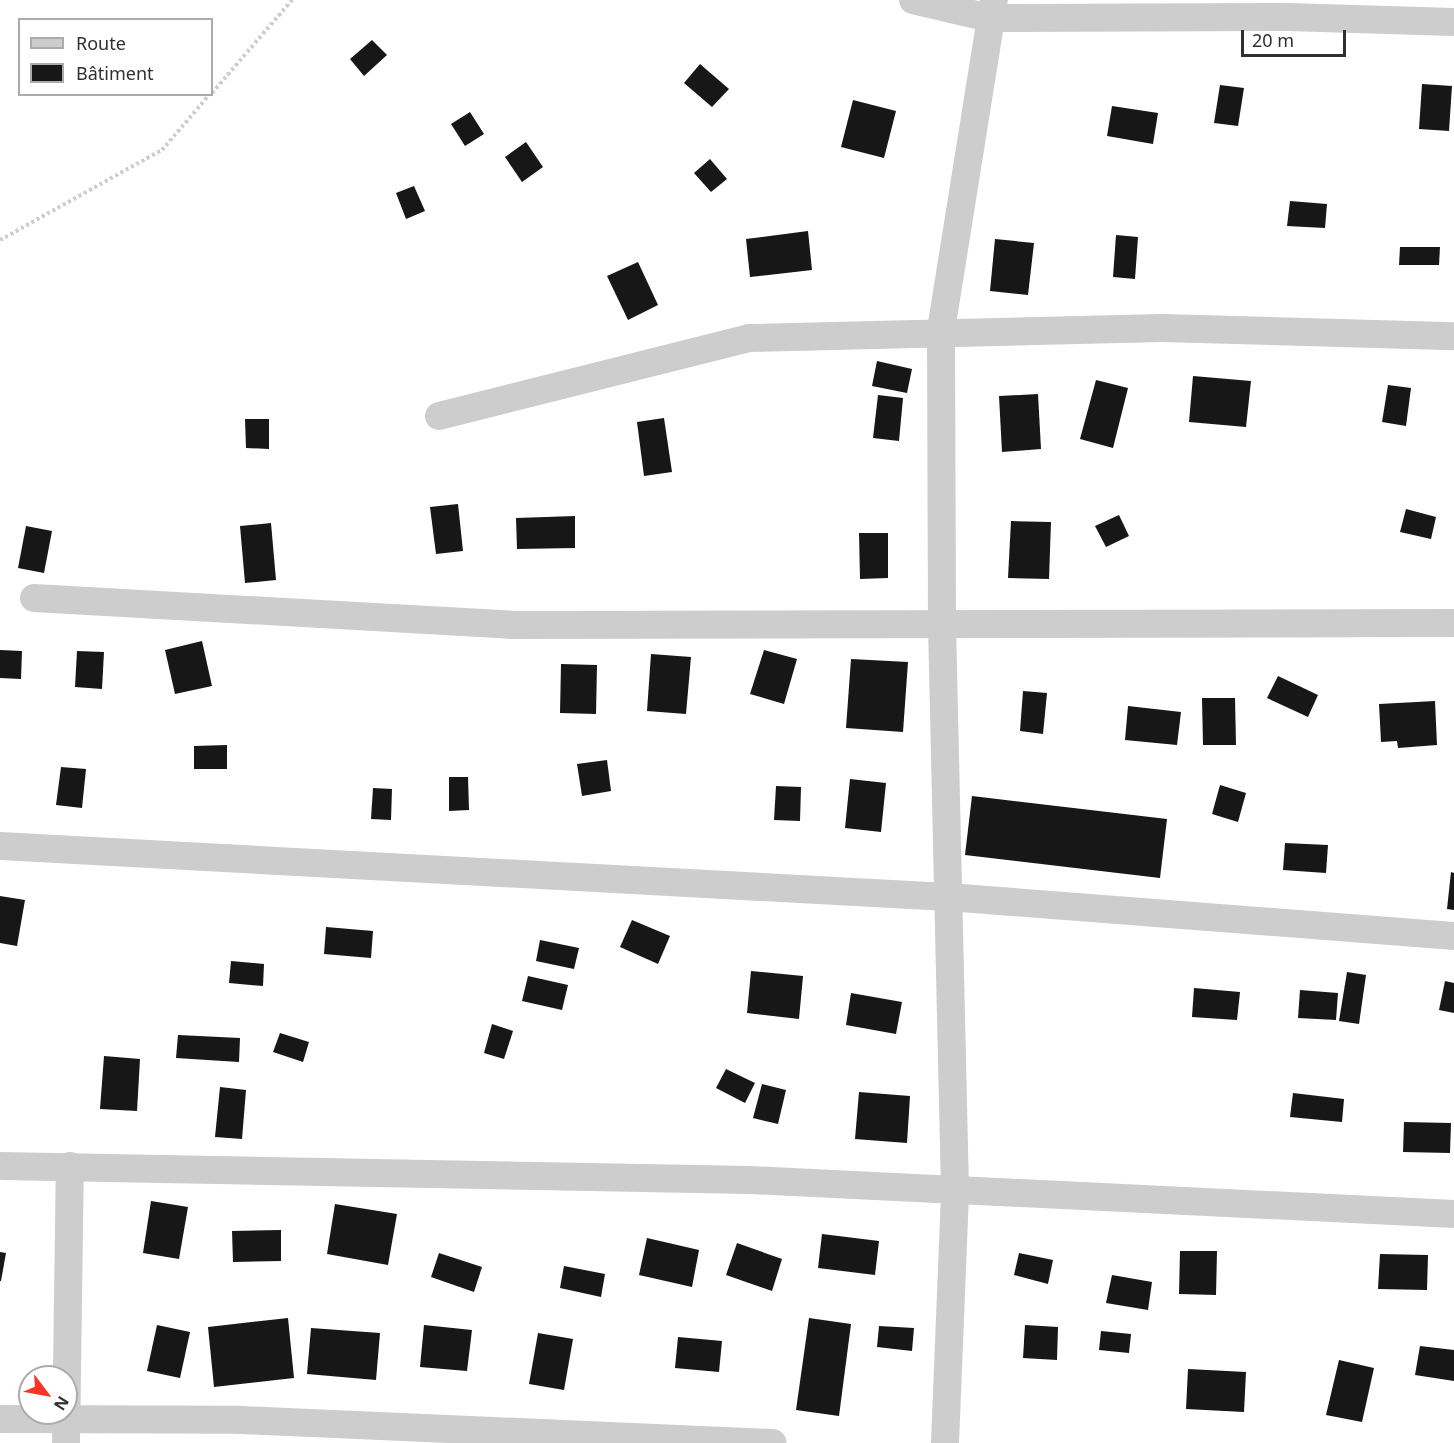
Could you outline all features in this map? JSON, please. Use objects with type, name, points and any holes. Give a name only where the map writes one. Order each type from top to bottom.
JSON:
[{"type":"street","points":[[913,0],[992,9],[1288,8],[1454,22]]},
{"type":"street","points":[[945,1443],[955,1190],[942,624],[941,330],[992,9]]},
{"type":"street","points":[[439,416],[749,338],[941,330],[1161,328],[1454,336]]},
{"type":"street","points":[[34,598],[512,625],[1454,623]]},
{"type":"street","points":[[0,846],[948,897],[1454,936]]},
{"type":"street","points":[[0,1166],[750,1180],[1454,1214]]},
{"type":"street","points":[[67,1431],[70,1166]]},
{"type":"street","points":[[0,1419],[67,1431],[241,1420],[773,1443]]},
{"type":"path","points":[[213,92],[292,0]]},
{"type":"path","points":[[0,240],[162,150],[209,96]]},
{"type":"building","points":[[372,40],[387,55],[364,76],[350,59]]},
{"type":"building","points":[[700,64],[729,89],[712,107],[684,83]]},
{"type":"building","points":[[1422,84],[1452,86],[1449,131],[1419,129]]},
{"type":"building","points":[[1220,85],[1244,88],[1238,126],[1214,123]]},
{"type":"building","points":[[853,100],[896,111],[884,158],[841,147]]},
{"type":"building","points":[[1112,106],[1158,113],[1153,144],[1107,136]]},
{"type":"building","points":[[470,112],[484,134],[465,146],[451,124]]},
{"type":"building","points":[[526,142],[543,167],[522,182],[505,157]]},
{"type":"building","points":[[710,159],[727,179],[711,192],[694,173]]},
{"type":"building","points":[[414,186],[425,211],[406,219],[396,193]]},
{"type":"building","points":[[1290,201],[1327,204],[1325,228],[1287,226]]},
{"type":"building","points":[[808,231],[812,270],[750,277],[746,239]]},
{"type":"building","points":[[1116,235],[1138,237],[1135,279],[1113,277]]},
{"type":"building","points":[[995,239],[1034,243],[1028,295],[990,291]]},
{"type":"building","points":[[1400,247],[1440,247],[1439,265],[1399,265]]},
{"type":"building","points":[[638,262],[658,305],[628,320],[607,276]]},
{"type":"building","points":[[877,361],[912,369],[907,393],[872,386]]},
{"type":"building","points":[[1193,376],[1251,381],[1246,427],[1189,422]]},
{"type":"building","points":[[1096,380],[1128,388],[1113,448],[1080,439]]},
{"type":"building","points":[[1388,385],[1411,388],[1406,426],[1382,422]]},
{"type":"building","points":[[1038,394],[1041,449],[1002,452],[999,396]]},
{"type":"building","points":[[878,395],[903,398],[899,441],[873,438]]},
{"type":"building","points":[[664,418],[672,472],[644,476],[637,422]]},
{"type":"building","points":[[245,419],[269,419],[269,449],[246,448]]},
{"type":"building","points":[[458,504],[463,551],[436,554],[430,507]]},
{"type":"building","points":[[1406,509],[1436,517],[1431,539],[1400,532]]},
{"type":"building","points":[[1119,515],[1129,536],[1106,547],[1095,526]]},
{"type":"building","points":[[575,516],[575,548],[517,549],[516,518]]},
{"type":"building","points":[[1011,521],[1051,522],[1049,579],[1008,578]]},
{"type":"building","points":[[271,523],[276,580],[245,583],[240,526]]},
{"type":"building","points":[[26,526],[52,531],[44,573],[18,568]]},
{"type":"building","points":[[859,533],[888,533],[888,578],[860,579]]},
{"type":"building","points":[[202,641],[212,686],[175,694],[165,650]]},
{"type":"building","points":[[0,650],[22,651],[21,679],[0,678]]},
{"type":"building","points":[[764,650],[797,659],[784,704],[750,694]]},
{"type":"building","points":[[77,651],[104,652],[102,689],[75,687]]},
{"type":"building","points":[[651,654],[691,657],[686,714],[647,711]]},
{"type":"building","points":[[851,659],[908,662],[903,732],[846,728]]},
{"type":"building","points":[[561,664],[597,665],[596,714],[560,713]]},
{"type":"building","points":[[1278,676],[1318,695],[1308,717],[1267,698]]},
{"type":"building","points":[[1023,691],[1047,693],[1043,734],[1020,731]]},
{"type":"building","points":[[1202,698],[1235,698],[1236,745],[1203,745]]},
{"type":"building","points":[[1435,701],[1437,745],[1398,748],[1397,741],[1381,742],[1379,704]]},
{"type":"building","points":[[1128,706],[1181,712],[1177,745],[1125,740]]},
{"type":"building","points":[[227,745],[227,769],[194,769],[194,746]]},
{"type":"building","points":[[607,760],[611,791],[582,796],[577,764]]},
{"type":"building","points":[[61,767],[86,769],[82,808],[56,805]]},
{"type":"building","points":[[449,777],[468,777],[469,810],[449,811]]},
{"type":"building","points":[[850,779],[886,783],[881,832],[845,828]]},
{"type":"building","points":[[1220,785],[1246,793],[1238,822],[1212,814]]},
{"type":"building","points":[[776,786],[801,787],[800,821],[774,820]]},
{"type":"building","points":[[373,788],[392,789],[391,820],[371,819]]},
{"type":"building","points":[[972,796],[1167,819],[1160,878],[965,855]]},
{"type":"building","points":[[1285,843],[1328,845],[1326,873],[1283,870]]},
{"type":"building","points":[[1451,872],[1454,873],[1454,910],[1447,909]]},
{"type":"building","points":[[0,896],[25,900],[17,946],[0,943]]},
{"type":"building","points":[[632,920],[670,936],[658,964],[620,947]]},
{"type":"building","points":[[326,927],[373,931],[371,958],[324,954]]},
{"type":"building","points":[[540,940],[579,948],[574,969],[536,961]]},
{"type":"building","points":[[231,961],[264,964],[263,986],[229,983]]},
{"type":"building","points":[[751,971],[803,976],[799,1019],[747,1013]]},
{"type":"building","points":[[1347,972],[1366,975],[1359,1024],[1339,1021]]},
{"type":"building","points":[[528,976],[568,985],[562,1010],[522,1001]]},
{"type":"building","points":[[1445,981],[1454,983],[1454,1013],[1439,1010]]},
{"type":"building","points":[[1194,988],[1240,992],[1237,1020],[1192,1017]]},
{"type":"building","points":[[1300,990],[1338,993],[1336,1020],[1298,1018]]},
{"type":"building","points":[[851,993],[902,1002],[896,1034],[846,1025]]},
{"type":"building","points":[[492,1024],[513,1031],[504,1059],[484,1053]]},
{"type":"building","points":[[280,1033],[309,1042],[303,1062],[273,1052]]},
{"type":"building","points":[[178,1035],[240,1038],[239,1062],[176,1058]]},
{"type":"building","points":[[104,1056],[140,1059],[137,1111],[100,1109]]},
{"type":"building","points":[[726,1069],[755,1083],[745,1103],[716,1088]]},
{"type":"building","points":[[762,1084],[786,1090],[778,1124],[753,1118]]},
{"type":"building","points":[[220,1087],[246,1090],[242,1139],[215,1137]]},
{"type":"building","points":[[859,1092],[910,1096],[907,1143],[855,1139]]},
{"type":"building","points":[[1293,1093],[1344,1099],[1342,1122],[1290,1117]]},
{"type":"building","points":[[1404,1122],[1451,1123],[1450,1153],[1403,1152]]},
{"type":"building","points":[[151,1201],[188,1207],[179,1259],[143,1253]]},
{"type":"building","points":[[335,1204],[397,1214],[388,1265],[327,1254]]},
{"type":"building","points":[[281,1230],[281,1261],[233,1262],[232,1231]]},
{"type":"building","points":[[822,1234],[879,1241],[875,1275],[818,1268]]},
{"type":"building","points":[[647,1238],[699,1250],[692,1287],[639,1275]]},
{"type":"building","points":[[737,1243],[782,1259],[772,1291],[726,1275]]},
{"type":"building","points":[[1180,1251],[1217,1251],[1216,1295],[1179,1294]]},
{"type":"building","points":[[0,1252],[6,1253],[1,1281],[0,1281]]},
{"type":"building","points":[[439,1253],[482,1267],[474,1292],[431,1277]]},
{"type":"building","points":[[1019,1253],[1053,1260],[1048,1284],[1014,1275]]},
{"type":"building","points":[[1380,1254],[1428,1255],[1427,1290],[1378,1289]]},
{"type":"building","points":[[564,1266],[605,1274],[601,1297],[560,1288]]},
{"type":"building","points":[[1112,1275],[1152,1282],[1148,1310],[1106,1303]]},
{"type":"building","points":[[288,1318],[294,1378],[214,1387],[208,1327]]},
{"type":"building","points":[[809,1318],[851,1324],[839,1416],[796,1410]]},
{"type":"building","points":[[157,1325],[190,1332],[180,1378],[147,1371]]},
{"type":"building","points":[[424,1325],[472,1330],[467,1371],[420,1367]]},
{"type":"building","points":[[1025,1325],[1058,1327],[1057,1360],[1023,1358]]},
{"type":"building","points":[[879,1326],[914,1328],[912,1351],[877,1347]]},
{"type":"building","points":[[311,1328],[380,1333],[376,1380],[307,1374]]},
{"type":"building","points":[[1101,1331],[1131,1334],[1129,1353],[1099,1350]]},
{"type":"building","points":[[538,1333],[573,1339],[564,1390],[529,1384]]},
{"type":"building","points":[[678,1337],[722,1341],[719,1372],[675,1368]]},
{"type":"building","points":[[1420,1346],[1454,1350],[1454,1381],[1415,1375]]},
{"type":"building","points":[[1339,1360],[1374,1368],[1362,1422],[1326,1415]]},
{"type":"building","points":[[1188,1369],[1246,1372],[1244,1412],[1186,1409]]}]
